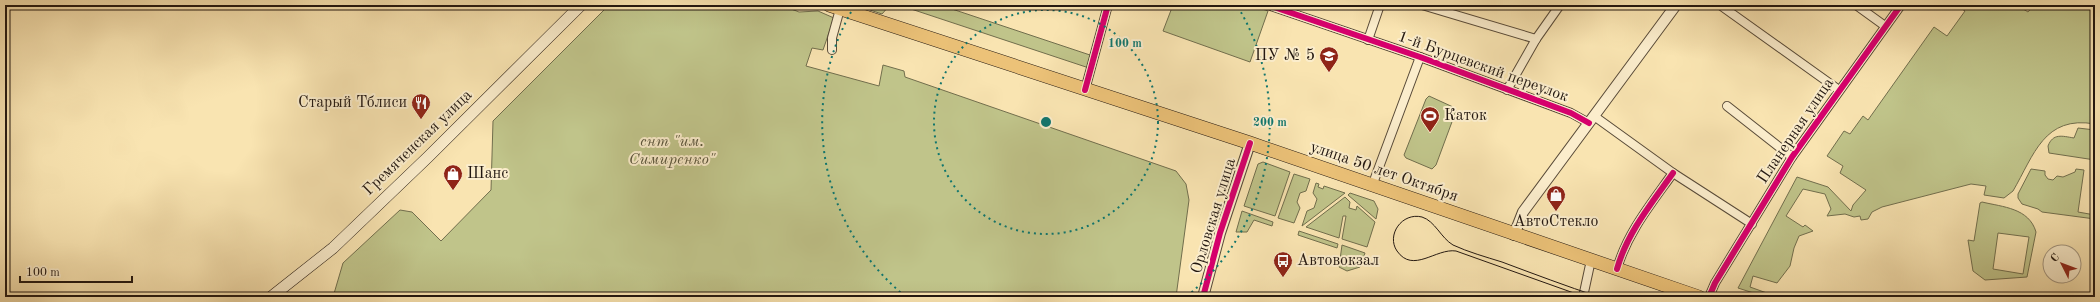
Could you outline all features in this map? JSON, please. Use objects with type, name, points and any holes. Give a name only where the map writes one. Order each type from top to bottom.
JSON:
[{"type":"main road","name":"Гремяченская улица","points":[[271,297],[342,239],[428,157],[581,5]]},
{"type":"main road","name":"улица 50 лет Октября","points":[[835,7],[1250,143],[1514,235],[1699,297]]},
{"type":"street","points":[[1085,90],[1108,5]]},
{"type":"street","points":[[1368,40],[1380,5]]},
{"type":"street","points":[[1422,5],[1536,39]]},
{"type":"street","points":[[1507,90],[1536,39],[1560,5]]},
{"type":"street","points":[[1514,235],[1523,212],[1676,5]]},
{"type":"street","points":[[1720,5],[1839,90]]},
{"type":"street","points":[[1856,5],[1885,26]]},
{"type":"street","name":"Планерная улица","points":[[1709,297],[1715,283],[1792,157],[1901,5]]},
{"type":"street","name":"1-й Бурцевский переулок","points":[[1273,6],[1591,119],[1752,224]]},
{"type":"street","points":[[832,50],[835,7]]},
{"type":"street","points":[[1372,186],[1420,57]]},
{"type":"street","points":[[1728,106],[1792,157]]},
{"type":"street","name":"Орловская улица","points":[[1203,297],[1220,233],[1250,143]]},
{"type":"street","points":[[1616,269],[1622,250],[1673,173]]},
{"type":"street","points":[[1583,297],[1591,260]]},
{"type":"green space","name":"снт \"им. Симиренко\"","points":[[609,5],[781,5],[799,12],[818,11],[834,18],[823,50],[812,48],[806,66],[879,86],[883,65],[904,71],[905,77],[1176,171],[1186,184],[1189,200],[1176,297],[333,297],[343,263],[400,210],[412,212],[441,241],[491,190],[493,121]]},
{"type":"green space","points":[[855,5],[890,5],[882,14]]},
{"type":"green space","points":[[899,5],[940,5],[1093,56],[1089,68]]},
{"type":"green space","points":[[1173,5],[1252,5],[1268,11],[1250,62],[1163,31]]},
{"type":"green space","points":[[1956,5],[2017,5],[2028,12],[2034,5],[2095,5],[2095,124],[2078,123],[2064,126],[2052,132],[2035,152],[2013,191],[2004,198],[1984,195],[1986,186],[1971,184],[1882,207],[1872,212],[1868,219],[1861,220],[1860,216],[1854,217],[1845,214],[1827,216],[1831,209],[1825,194],[1803,189],[1786,216],[1803,227],[1805,225],[1813,231],[1799,236],[1794,248],[1790,266],[1777,283],[1753,276],[1750,287],[1778,297],[1766,297],[1738,288],[1797,177],[1828,187],[1851,211],[1853,205],[1866,190],[1840,173],[1843,166],[1827,156],[1844,131],[1850,134],[1863,116],[1868,120],[1934,27],[1947,36],[1965,11]]},
{"type":"green space","name":"Каток","points":[[1429,96],[1453,107],[1456,111],[1436,165],[1432,169],[1406,158],[1404,155],[1426,99]]},
{"type":"green space","points":[[2078,128],[2095,130],[2095,160],[2049,153],[2048,146],[2052,139],[2058,136],[2074,138]]},
{"type":"green space","points":[[1263,162],[1290,172],[1275,216],[1244,206],[1258,164]]},
{"type":"green space","points":[[2031,169],[2045,171],[2045,175],[2048,179],[2053,180],[2057,176],[2063,177],[2075,172],[2076,169],[2084,170],[2078,212],[2095,215],[2095,219],[2042,212],[2038,209],[2022,204],[2018,198],[2018,194]]},
{"type":"green space","points":[[1294,174],[1310,179],[1306,191],[1300,193],[1297,202],[1300,208],[1294,223],[1278,218]]},
{"type":"green space","points":[[1316,183],[1319,184],[1318,187],[1323,189],[1324,186],[1345,193],[1302,226],[1307,211],[1314,208],[1317,199],[1313,193]]},
{"type":"green space","points":[[1350,193],[1374,201],[1378,209],[1376,219],[1348,195]]},
{"type":"green space","points":[[1345,197],[1350,202],[1349,208],[1356,210],[1357,206],[1375,222],[1367,247],[1342,239],[1346,216],[1343,216],[1339,238],[1306,227]]},
{"type":"green space","points":[[1982,202],[2014,210],[2028,218],[2033,224],[2036,232],[2027,277],[1985,280],[1973,271],[1968,240],[1974,241],[1980,203]],"holes":[[[1998,233],[2029,237],[2023,274],[1993,269]]]},
{"type":"green space","points":[[1242,211],[1273,222],[1272,226],[1254,220],[1247,232],[1236,232]]},
{"type":"green space","points":[[1299,231],[1338,244],[1337,248],[1298,235]]},
{"type":"green space","points":[[1342,245],[1365,253],[1360,267],[1347,271],[1339,267]]},
{"type":"tram line","points":[[1585,297],[1456,251],[1448,251],[1417,260],[1410,260],[1403,257],[1397,251],[1393,238],[1402,221],[1415,216],[1422,217],[1431,222],[1453,245],[1599,297]]},
{"type":"cycle path","points":[[1085,90],[1108,5]]},
{"type":"cycle path","points":[[1268,5],[1420,57],[1571,113],[1589,123]]},
{"type":"cycle path","points":[[1709,297],[1715,283],[1792,157],[1901,5]]},
{"type":"cycle path","points":[[1203,297],[1220,233],[1250,143]]},
{"type":"cycle path","points":[[1617,269],[1621,256],[1633,231],[1673,173]]},
{"type":"place","name":"ПУ № 5","points":[[1329,73]]},
{"type":"place","name":"Старый Тблиси","points":[[421,120]]},
{"type":"place","name":"Каток","points":[[1430,133]]},
{"type":"place","name":"Шанс","points":[[453,191]]},
{"type":"place","name":"АвтоСтекло","points":[[1556,212]]},
{"type":"place","name":"Автовокзал","points":[[1283,278]]}]
